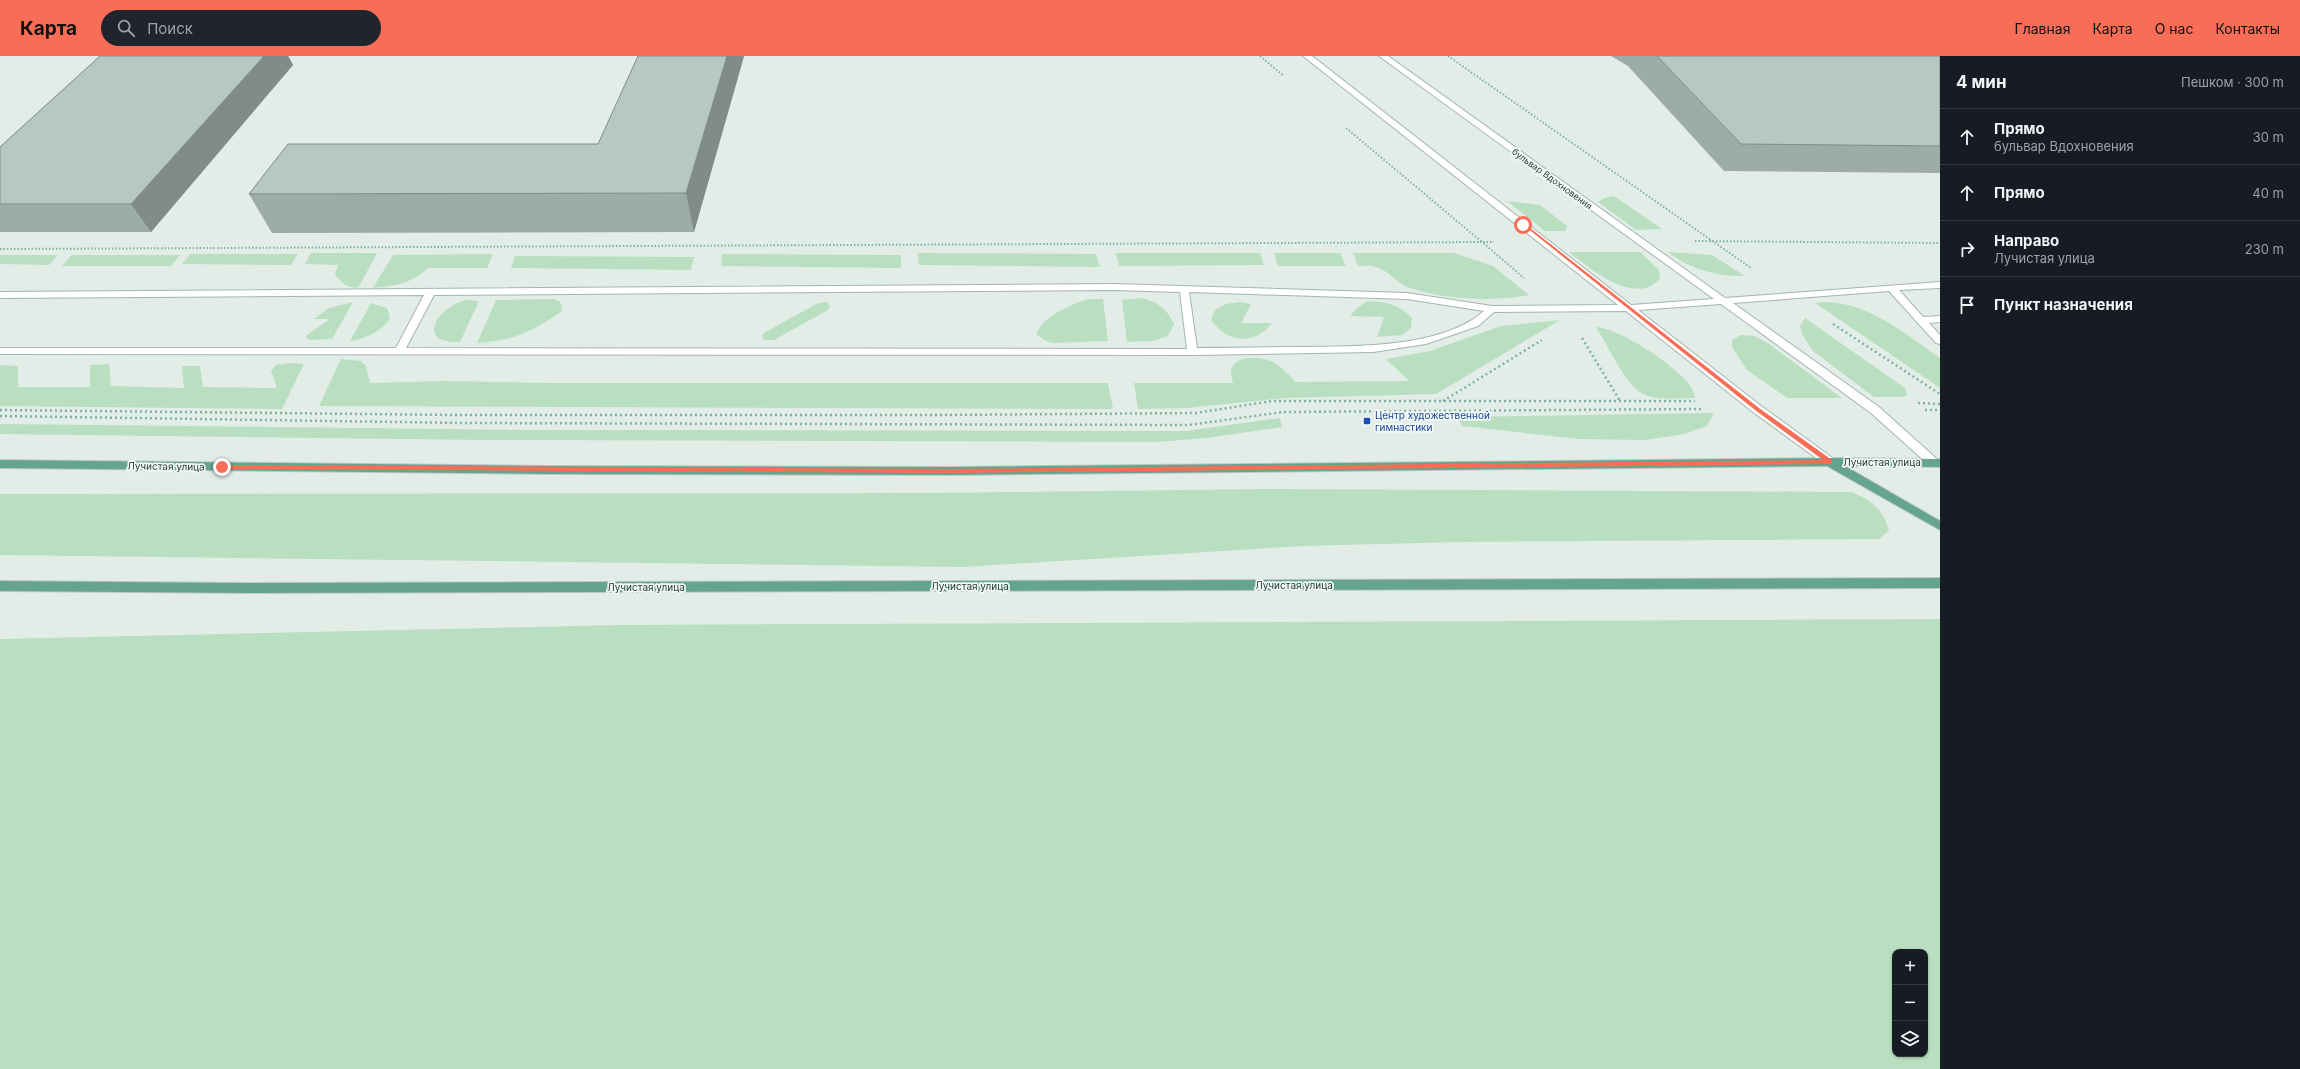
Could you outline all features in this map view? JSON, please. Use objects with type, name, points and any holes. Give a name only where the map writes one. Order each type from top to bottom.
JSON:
[{"type":"main road","name":"Лучистая улица","points":[[0,464],[541,470],[954,471],[1830,462],[1938,465]]},
{"type":"main road","points":[[1830,462],[1940,526]]},
{"type":"main road","name":"Лучистая улица","points":[[0,586],[255,588],[1940,583]]},
{"type":"lane","points":[[1307,56],[1757,409],[1830,462]]},
{"type":"lane","name":"бульвар Вдохновения","points":[[1383,56],[1875,410],[1938,465]]},
{"type":"lane","points":[[0,295],[1106,287],[1406,296],[1492,309],[1560,307],[1629,308],[1940,285]]},
{"type":"lane","points":[[1891,288],[1940,341]]},
{"type":"lane","points":[[1184,289],[1193,352]]},
{"type":"lane","points":[[399,351],[430,293]]},
{"type":"lane","points":[[0,351],[1193,352],[1365,349],[1422,342],[1475,324],[1492,309]]},
{"type":"lane","points":[[1921,320],[1940,319]]},
{"type":"path","points":[[1448,56],[1715,242],[1940,243]]},
{"type":"path","points":[[0,249],[1482,242],[1560,307],[1572,322],[1620,401]]},
{"type":"path","points":[[1441,402],[1572,322]]},
{"type":"path","points":[[0,410],[456,415],[941,415],[1196,413],[1272,401],[1696,401]]},
{"type":"path","points":[[1917,404],[1940,404]]},
{"type":"path","points":[[0,416],[463,423],[1189,425],[1284,412],[1757,409]]},
{"type":"path","points":[[1875,410],[1940,410]]},
{"type":"green space","points":[[1614,196],[1662,229],[1636,230],[1598,202],[1604,198]]},
{"type":"green space","points":[[1507,201],[1540,205],[1567,226],[1565,231],[1545,231]]},
{"type":"green space","points":[[1569,252],[1640,252],[1659,270],[1660,278],[1650,286],[1639,289],[1626,287],[1601,275]]},
{"type":"green space","points":[[1668,252],[1712,255],[1745,276],[1725,275],[1704,271],[1685,263]]},
{"type":"green space","points":[[311,253],[377,253],[358,288],[347,286],[340,280],[335,274],[338,265],[305,264]]},
{"type":"green space","points":[[918,253],[1096,254],[1100,267],[919,265]]},
{"type":"green space","points":[[1116,253],[1260,253],[1264,265],[1119,266]]},
{"type":"green space","points":[[1274,253],[1340,253],[1346,266],[1278,266]]},
{"type":"green space","points":[[1353,253],[1454,253],[1493,266],[1529,295],[1500,299],[1484,299],[1436,295],[1407,287],[1388,273],[1372,266],[1358,266]]},
{"type":"green space","points":[[190,254],[298,254],[291,265],[182,264]]},
{"type":"green space","points":[[493,254],[487,268],[428,268],[409,281],[373,288],[393,255]]},
{"type":"green space","points":[[722,254],[901,255],[901,268],[721,266]]},
{"type":"green space","points":[[0,255],[58,255],[49,265],[0,264]]},
{"type":"green space","points":[[72,255],[180,255],[171,266],[62,266]]},
{"type":"green space","points":[[515,256],[694,257],[691,270],[511,268]]},
{"type":"green space","points":[[1141,298],[1161,306],[1168,314],[1174,324],[1168,336],[1152,341],[1127,342],[1122,300]]},
{"type":"green space","points":[[553,299],[559,301],[562,306],[561,312],[540,325],[511,338],[477,343],[496,300]]},
{"type":"green space","points":[[1088,299],[1103,299],[1108,341],[1052,343],[1044,340],[1036,334],[1045,322],[1058,312],[1073,304]]},
{"type":"green space","points":[[466,300],[479,301],[460,342],[446,341],[438,337],[434,332],[435,325],[439,317],[455,304]]},
{"type":"green space","points":[[1367,301],[1386,303],[1407,313],[1412,318],[1411,328],[1402,335],[1377,337],[1384,317],[1350,316],[1357,308]]},
{"type":"green space","points":[[353,302],[332,339],[309,340],[306,336],[330,319],[314,319],[329,308]]},
{"type":"green space","points":[[827,302],[830,307],[828,310],[774,340],[764,340],[762,336],[764,333],[818,303]]},
{"type":"green space","points":[[1239,302],[1251,304],[1241,323],[1272,323],[1257,335],[1241,339],[1233,337],[1217,328],[1211,320],[1215,310],[1226,304]]},
{"type":"green space","points":[[1826,302],[1842,304],[1872,314],[1900,330],[1940,358],[1940,388],[1815,303]]},
{"type":"green space","points":[[371,303],[387,308],[390,318],[382,328],[373,334],[350,341]]},
{"type":"green space","points":[[1805,318],[1905,388],[1907,395],[1901,397],[1874,397],[1813,351],[1802,334],[1800,326]]},
{"type":"green space","points":[[1560,320],[1436,394],[1285,398],[1188,408],[1138,409],[1134,383],[1233,383],[1231,374],[1232,367],[1236,362],[1248,358],[1263,359],[1275,363],[1296,382],[1409,381],[1386,359],[1430,351],[1501,326]]},
{"type":"green space","points":[[1596,327],[1607,329],[1619,334],[1659,358],[1689,384],[1693,390],[1695,398],[1655,398],[1643,394],[1637,390],[1630,383],[1617,364]]},
{"type":"green space","points":[[1741,335],[1754,336],[1769,344],[1842,398],[1787,398],[1747,370],[1732,347],[1732,340]]},
{"type":"green space","points":[[341,359],[361,361],[366,366],[370,383],[446,381],[554,383],[1108,383],[1113,409],[319,406]]},
{"type":"green space","points":[[289,363],[304,364],[282,409],[0,406],[0,365],[18,366],[18,387],[90,387],[90,365],[109,364],[111,386],[184,388],[182,366],[200,366],[203,387],[277,388],[271,371],[276,365]]},
{"type":"green space","points":[[1714,413],[1707,426],[1684,434],[1645,440],[1579,439],[1462,426],[1458,417]]},
{"type":"green space","points":[[1280,418],[1282,427],[1207,438],[1157,442],[486,440],[0,434],[0,424],[537,430],[1186,431]]},
{"type":"green space","points":[[1265,489],[1852,492],[1871,502],[1880,511],[1887,523],[1889,531],[1879,539],[1460,542],[1303,546],[963,567],[0,555],[0,494],[922,493]]},
{"type":"green space","points":[[1940,619],[1940,1069],[0,1069],[0,639],[621,625]]},
{"type":"building","points":[[100,56],[264,56],[131,204],[0,204],[0,147]]},
{"type":"building","points":[[638,56],[727,56],[686,193],[249,194],[288,144],[598,144]]},
{"type":"building","points":[[1657,56],[1940,56],[1940,146],[1741,144]]},
{"type":"place","name":"Центр художественной гимнастики","points":[[1367,421]]},
{"type":"route","points":[[222,467],[549,470],[954,471],[1830,462],[1757,409],[1667,336],[1578,270],[1523,225]]}]
